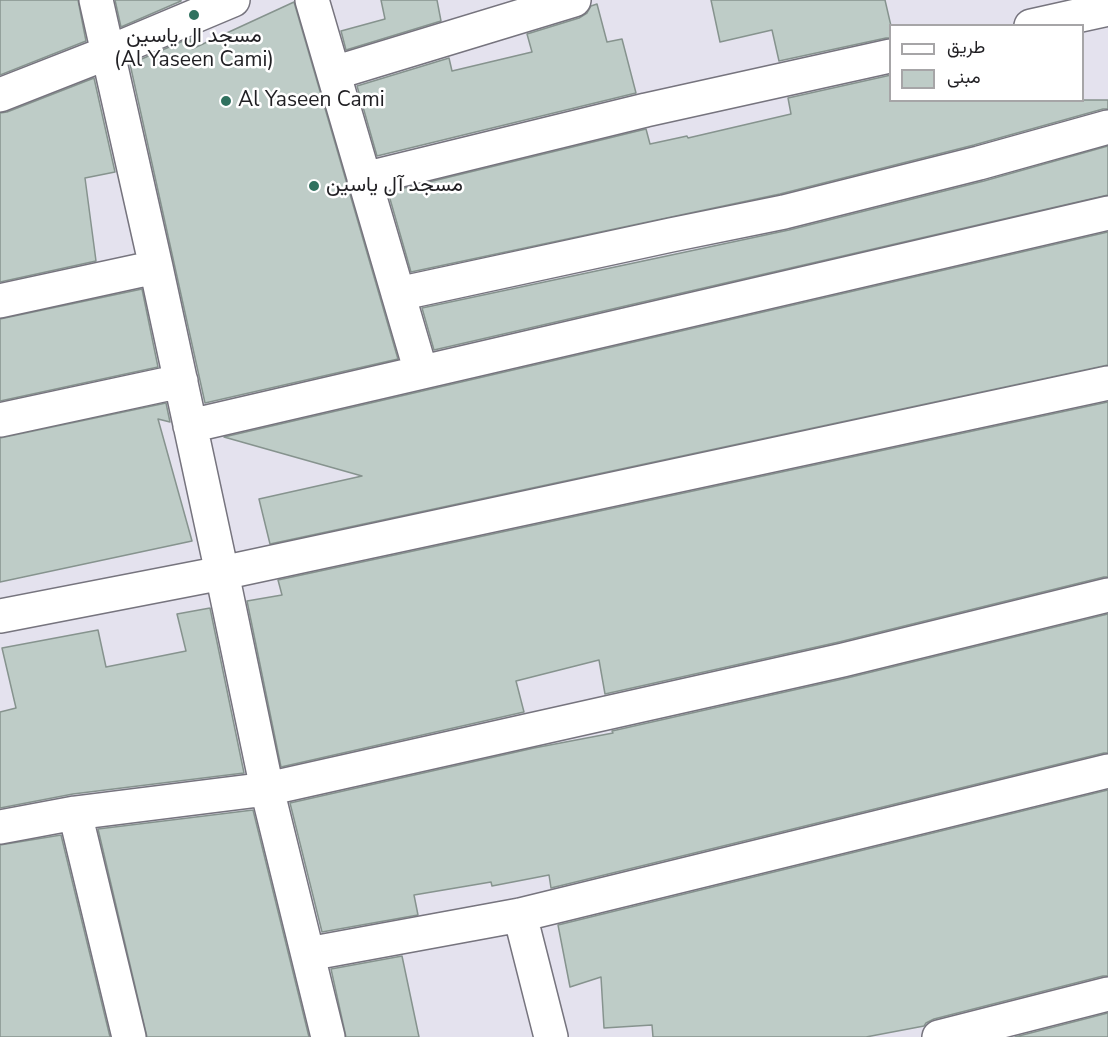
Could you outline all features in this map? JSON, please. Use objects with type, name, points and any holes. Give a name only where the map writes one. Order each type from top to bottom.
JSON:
[{"type":"street","points":[[96,0],[181,381],[267,789],[328,1037]]},
{"type":"street","points":[[0,95],[233,0]]},
{"type":"street","points":[[312,0],[421,372]]},
{"type":"street","points":[[334,73],[574,0]]},
{"type":"street","points":[[1040,24],[1108,9]]},
{"type":"street","points":[[364,179],[646,110],[889,56]]},
{"type":"street","points":[[398,294],[784,212],[1108,127]]},
{"type":"street","points":[[190,426],[1108,213]]},
{"type":"street","points":[[0,301],[156,267]]},
{"type":"street","points":[[0,420],[181,381]]},
{"type":"street","points":[[0,616],[222,573],[1108,383]]},
{"type":"street","points":[[0,827],[75,813],[267,789],[843,660],[1108,595]]},
{"type":"street","points":[[308,954],[520,915],[1108,771]]},
{"type":"street","points":[[75,813],[129,1037]]},
{"type":"street","points":[[520,915],[551,1037]]},
{"type":"street","points":[[939,1037],[1108,994]]},
{"type":"building","points":[[0,0],[78,0],[86,41],[0,75]]},
{"type":"building","points":[[115,0],[181,0],[181,1],[121,27]]},
{"type":"building","points":[[381,0],[437,0],[441,21],[346,50],[341,31],[385,19]]},
{"type":"building","points":[[711,0],[885,0],[891,24],[889,38],[779,61],[772,30],[720,42]]},
{"type":"building","points":[[294,2],[398,359],[205,403],[130,64],[190,38],[192,49]]},
{"type":"building","points":[[597,4],[607,42],[622,39],[636,93],[377,156],[357,86],[449,58],[452,71],[532,52],[527,34],[579,18],[587,13],[591,6]]},
{"type":"building","points":[[889,75],[889,102],[1108,100],[1108,109],[780,194],[411,272],[388,192],[646,129],[650,144],[687,136],[688,138],[791,114],[788,98]]},
{"type":"building","points":[[94,78],[115,172],[85,178],[96,261],[0,282],[0,113]]},
{"type":"building","points":[[1108,146],[1108,195],[434,350],[422,308],[789,230],[984,181]]},
{"type":"building","points":[[1108,232],[1108,365],[270,544],[259,499],[362,476],[224,437]]},
{"type":"building","points":[[142,289],[158,367],[0,401],[0,319]]},
{"type":"building","points":[[1108,402],[1108,577],[839,642],[605,694],[599,660],[516,681],[524,712],[281,767],[247,601],[282,595],[278,580]]},
{"type":"building","points":[[166,403],[170,422],[158,419],[192,541],[0,582],[0,438]]},
{"type":"building","points":[[210,608],[244,773],[73,794],[0,808],[0,712],[16,708],[2,648],[98,630],[106,667],[186,651],[177,614]]},
{"type":"building","points":[[1108,614],[1108,753],[551,888],[549,875],[492,886],[491,882],[414,895],[418,915],[322,932],[290,803],[534,748],[613,733],[612,731],[847,678]]},
{"type":"building","points":[[1108,790],[1108,976],[934,1019],[924,1026],[866,1037],[653,1037],[652,1025],[604,1028],[601,977],[570,987],[558,925]]},
{"type":"building","points":[[253,810],[309,1037],[147,1037],[98,829]]},
{"type":"building","points":[[61,835],[110,1037],[0,1037],[0,845]]},
{"type":"building","points":[[402,956],[419,1037],[346,1037],[331,969]]},
{"type":"building","points":[[1108,1013],[1108,1037],[1015,1037]]},
{"type":"place","name":"مسجد ال ياسين (Al Yaseen Cami)","points":[[194,15]]},
{"type":"place","name":"Al Yaseen Cami","points":[[226,101]]},
{"type":"place","name":"مسجد آل ياسين","points":[[314,186]]}]
